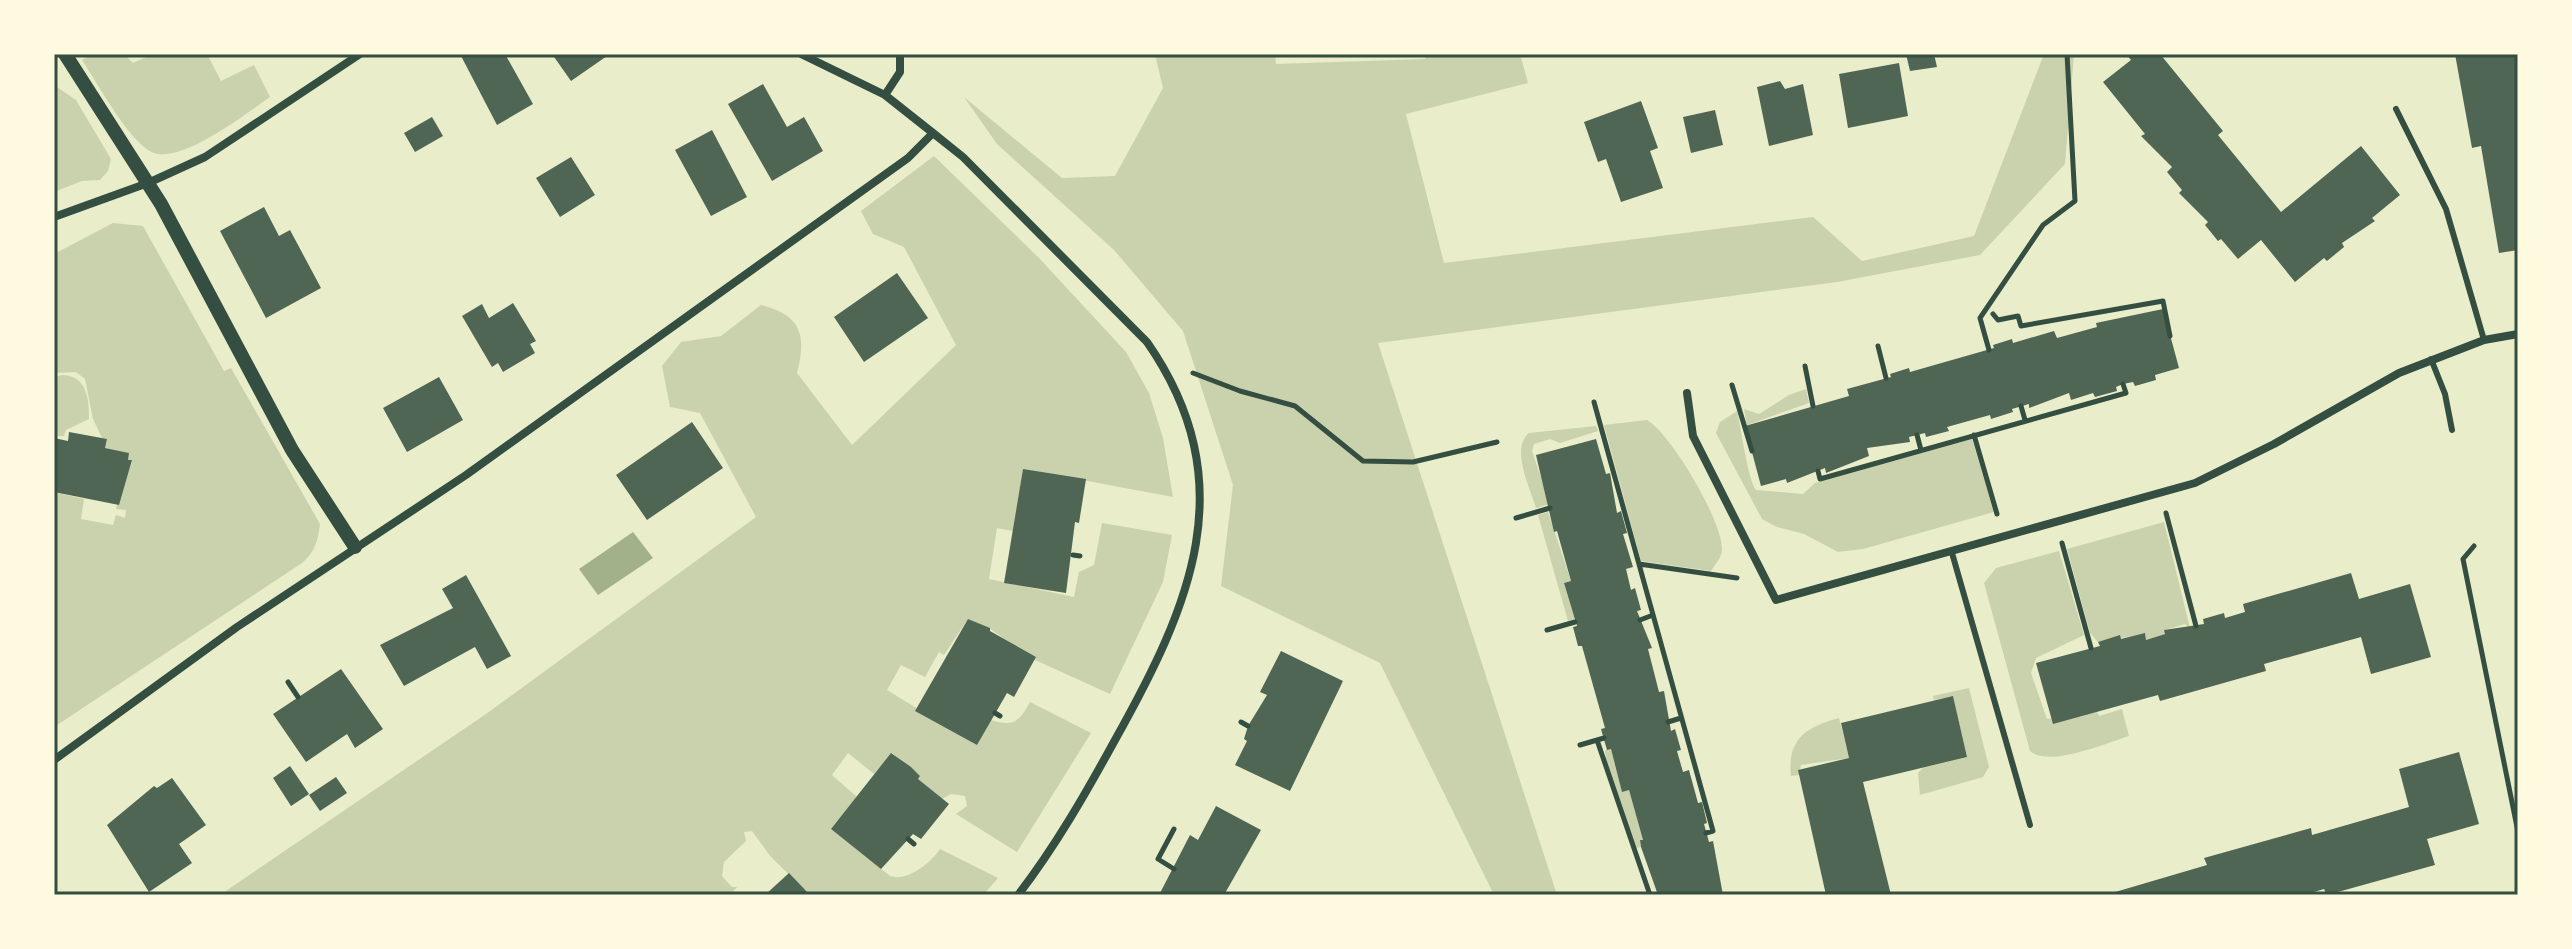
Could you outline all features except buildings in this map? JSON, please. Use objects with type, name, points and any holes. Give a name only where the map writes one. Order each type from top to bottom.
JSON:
[{"type":"street","points":[[65,54],[148,183],[292,450],[355,547]]},
{"type":"street","points":[[54,217],[148,183],[205,157],[360,54]]},
{"type":"street","points":[[801,54],[885,95],[933,133],[1118,310],[1163,366],[1182,408],[1196,463],[1200,520],[1192,573],[1170,632],[1122,727],[1076,807],[1018,895]]},
{"type":"street","points":[[885,95],[900,72],[900,54]]},
{"type":"street","points":[[54,760],[182,665],[537,425],[908,158],[933,133]]},
{"type":"street","points":[[1687,393],[1693,436],[1776,600],[2195,483],[2431,359],[2484,340],[2518,334]]},
{"type":"lane","points":[[2396,109],[2446,209],[2484,340]]},
{"type":"lane","points":[[2431,359],[2445,394],[2452,430]]},
{"type":"lane","points":[[1952,553],[2030,825]]},
{"type":"path","points":[[1989,350],[1980,318],[2043,225],[2075,201],[2067,54]]},
{"type":"path","points":[[1993,314],[1998,320],[2018,316],[2021,326],[2163,301],[2170,336]]},
{"type":"path","points":[[2104,311],[2107,320]]},
{"type":"path","points":[[1878,346],[1886,378]]},
{"type":"path","points":[[1163,366],[1202,375],[1240,391],[1295,406],[1363,461],[1413,462],[1497,442]]},
{"type":"path","points":[[1805,366],[1813,406]]},
{"type":"path","points":[[1818,471],[1820,479],[2126,393],[2123,384]]},
{"type":"path","points":[[1732,385],[1752,451]]},
{"type":"path","points":[[1594,402],[1618,504],[1639,564],[1713,831],[1706,833]]},
{"type":"path","points":[[2021,406],[2025,420]]},
{"type":"path","points":[[1917,435],[1921,450]]},
{"type":"path","points":[[1974,435],[2004,538]]},
{"type":"path","points":[[2161,493],[2196,626]]},
{"type":"path","points":[[1516,518],[1550,508]]},
{"type":"path","points":[[2056,523],[2091,648]]},
{"type":"path","points":[[2474,546],[2463,559],[2518,832]]},
{"type":"path","points":[[1639,564],[1767,582]]},
{"type":"path","points":[[1640,620],[1653,615]]},
{"type":"path","points":[[1547,630],[1575,622]]},
{"type":"path","points":[[288,682],[298,697]]},
{"type":"path","points":[[1668,722],[1681,718]]},
{"type":"path","points":[[1241,722],[1248,726]]},
{"type":"path","points":[[1580,745],[1600,739],[1639,852],[1650,895]]},
{"type":"path","points":[[1174,829],[1158,859],[1174,869]]},
{"type":"path","points":[[908,839],[914,844]]},
{"type":"shaded area","points":[[93,54],[124,54],[133,63],[153,54],[207,54],[221,81],[254,65],[270,97],[197,144],[181,151],[154,153],[135,138],[82,60]]},
{"type":"shaded area","points":[[1155,54],[1275,54],[1276,64],[1425,59],[1427,54],[1520,54],[1528,83],[1406,114],[1444,263],[1813,217],[1862,261],[1974,236],[2044,54],[2074,54],[2065,164],[1980,255],[1837,282],[1378,343],[1557,895],[1494,895],[1380,663],[1221,586],[1233,485],[1183,331],[1114,250],[997,144],[964,97],[1062,178],[1115,176],[1163,88]]},
{"type":"shaded area","points":[[54,85],[76,100],[111,159],[108,171],[100,180],[82,181],[54,192]]},
{"type":"shaded area","points":[[934,156],[1039,258],[1126,352],[1149,393],[1163,438],[1173,497],[1023,469],[1013,531],[997,528],[989,579],[1074,597],[1079,572],[1094,565],[1102,523],[1172,535],[1163,582],[1110,694],[1035,660],[989,628],[968,619],[944,655],[939,652],[925,677],[901,665],[887,690],[977,745],[991,720],[1011,723],[1030,702],[1091,733],[1017,852],[956,814],[967,806],[965,796],[951,794],[942,799],[892,753],[874,774],[848,753],[832,775],[857,797],[831,829],[890,876],[911,874],[931,860],[940,849],[998,878],[983,895],[810,895],[771,857],[752,831],[744,832],[746,841],[724,862],[722,876],[732,887],[737,887],[730,895],[220,895],[486,714],[756,517],[700,413],[670,407],[662,366],[681,342],[721,336],[761,305],[785,314],[798,328],[801,337],[797,373],[852,445],[956,345],[904,247],[873,234],[861,211]]},
{"type":"shaded area","points":[[113,223],[143,226],[224,371],[231,368],[320,524],[315,546],[302,563],[54,727],[54,492],[84,499],[81,519],[113,525],[116,515],[125,518],[126,510],[116,509],[132,461],[128,460],[128,453],[105,448],[106,439],[102,438],[93,419],[85,379],[76,372],[54,373],[54,254]]},
{"type":"shaded area","points":[[61,375],[76,379],[85,389],[89,419],[66,430],[64,436],[54,436],[54,378]]},
{"type":"shaded area","points":[[1806,389],[1809,403],[1747,425],[1744,409],[1759,414],[1789,395]]},
{"type":"shaded area","points":[[1737,411],[1756,490],[1803,494],[1815,483],[1972,439],[1994,512],[1863,549],[1838,552],[1804,534],[1777,527],[1762,519],[1716,433],[1720,422]]},
{"type":"shaded area","points":[[1647,420],[1681,459],[1714,519],[1722,549],[1711,571],[1641,561],[1604,425]]},
{"type":"shaded area","points":[[1596,426],[1598,431],[1560,443],[1550,439],[1534,444],[1532,451],[1550,504],[1536,508],[1521,458],[1521,448],[1529,433]]},
{"type":"shaded area","points":[[1548,512],[1571,581],[1564,583],[1575,619],[1568,621],[1538,515]]},
{"type":"shaded area","points":[[2164,522],[2190,628],[2185,624],[2146,640],[2145,634],[2098,642],[2090,633],[2067,549]]},
{"type":"shaded area","points":[[633,532],[653,558],[598,595],[579,569]]},
{"type":"shaded area","points":[[2059,551],[2084,635],[2036,658],[2031,673],[2047,719],[2097,712],[2099,716],[2122,709],[2129,736],[2064,756],[2050,757],[2030,751],[1984,583],[1996,568]]},
{"type":"shaded area","points":[[1969,688],[1989,767],[1983,777],[1920,795],[1918,773],[1923,768],[1967,757],[1953,697],[1934,700],[1933,696]]},
{"type":"shaded area","points":[[1839,718],[1849,758],[1801,765],[1799,775],[1791,776],[1792,753],[1801,736]]},
{"type":"shaded area","points":[[1611,749],[1622,791],[1629,790],[1643,840],[1640,841],[1641,847],[1636,848],[1606,761],[1605,750]]}]
